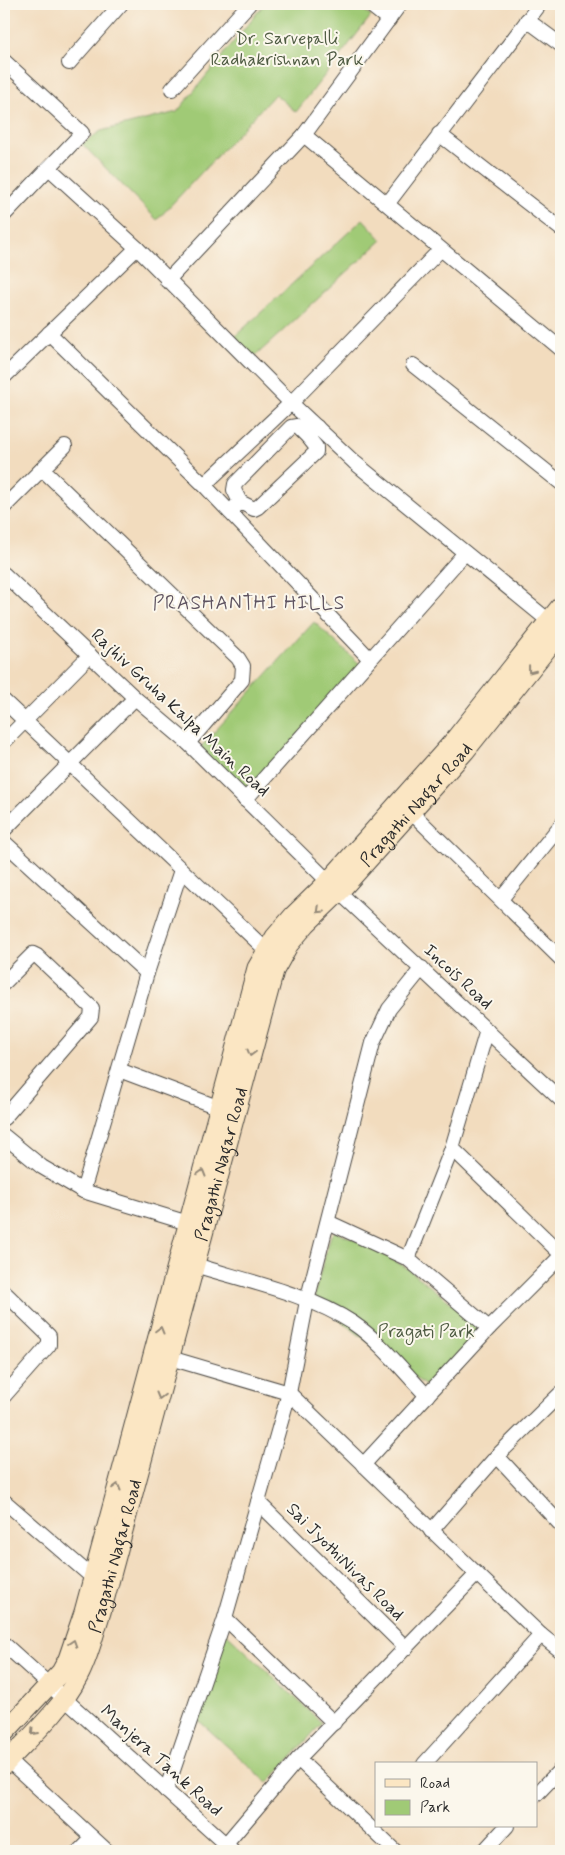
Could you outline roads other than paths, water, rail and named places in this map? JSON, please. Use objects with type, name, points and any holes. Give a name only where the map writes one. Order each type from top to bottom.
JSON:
[{"type":"main road","name":"Pragathi Nagar Road","points":[[4,1733],[61,1672],[68,1659],[92,1577],[257,968],[266,950],[294,915],[334,887],[411,812],[465,751],[555,626],[561,606]]},
{"type":"main road","name":"Pragathi Nagar Road","points":[[6,1762],[64,1699],[78,1677],[101,1612],[274,970],[289,944],[334,887],[452,743],[555,626]]},
{"type":"street","points":[[69,63],[121,4]]},
{"type":"street","points":[[172,89],[249,4]]},
{"type":"street","points":[[369,4],[389,20]]},
{"type":"street","points":[[167,281],[304,135],[400,4]]},
{"type":"street","points":[[388,203],[540,4]]},
{"type":"street","points":[[527,20],[561,45]]},
{"type":"street","points":[[4,62],[82,133],[4,215]]},
{"type":"street","points":[[439,134],[561,230]]},
{"type":"street","points":[[304,135],[561,349]]},
{"type":"street","points":[[48,168],[137,248],[167,281],[291,403],[313,432],[316,452],[258,507],[254,509],[240,502],[234,490],[234,484],[292,427],[298,426],[313,432],[354,462],[555,626]]},
{"type":"street","points":[[4,377],[137,248]]},
{"type":"street","points":[[204,485],[291,403],[440,250]]},
{"type":"street","points":[[49,333],[204,485],[370,659]]},
{"type":"street","points":[[413,365],[561,483]]},
{"type":"street","points":[[4,507],[65,446]]},
{"type":"street","points":[[42,470],[231,651],[243,666],[242,680],[188,743]]},
{"type":"street","points":[[230,512],[240,502]]},
{"type":"street","points":[[245,800],[465,553]]},
{"type":"street","name":"Rajhiv Gruha Kalpa Main Road","points":[[4,574],[135,698],[188,743],[334,887]]},
{"type":"street","points":[[4,742],[26,722],[90,655]]},
{"type":"street","points":[[4,830],[135,698]]},
{"type":"street","points":[[4,701],[266,950]]},
{"type":"street","points":[[411,812],[561,959]]},
{"type":"street","points":[[500,899],[561,825]]},
{"type":"street","points":[[4,842],[147,973]]},
{"type":"street","points":[[83,1191],[147,973],[181,870]]},
{"type":"street","name":"Incois Road","points":[[334,887],[561,1100]]},
{"type":"street","points":[[4,983],[28,956],[33,954],[92,1008],[91,1017],[4,1118]]},
{"type":"street","points":[[166,1791],[225,1618],[289,1393],[307,1301],[373,1044],[389,1009],[422,968]]},
{"type":"street","points":[[408,1259],[452,1148],[487,1030]]},
{"type":"street","points":[[119,1070],[220,1108]]},
{"type":"street","points":[[4,1136],[42,1167],[83,1191],[188,1223]]},
{"type":"street","points":[[363,1464],[489,1328],[561,1255],[452,1148]]},
{"type":"street","points":[[328,1222],[408,1259],[489,1328]]},
{"type":"street","points":[[195,1265],[307,1301],[355,1324],[427,1396]]},
{"type":"street","points":[[4,1396],[49,1345],[48,1336],[44,1331],[6,1298]]},
{"type":"street","points":[[170,1358],[289,1393],[431,1531],[541,1635],[561,1651]]},
{"type":"street","points":[[431,1531],[497,1456],[561,1393]]},
{"type":"street","points":[[497,1456],[561,1525]]},
{"type":"street","points":[[4,1501],[92,1577]]},
{"type":"street","name":"Sai JyothiNivas Road","points":[[258,1502],[406,1648]]},
{"type":"street","points":[[230,1848],[298,1759],[477,1574]]},
{"type":"street","points":[[225,1618],[334,1723]]},
{"type":"street","points":[[426,1762],[541,1635]]},
{"type":"street","name":"Manjera Tank Road","points":[[4,1644],[230,1848]]},
{"type":"street","points":[[298,1759],[372,1820]]},
{"type":"street","points":[[6,1762],[107,1851]]},
{"type":"street","points":[[538,1793],[560,1770]]},
{"type":"street","points":[[378,1828],[396,1851]]},
{"type":"street","points":[[484,1851],[505,1828]]},
{"type":"street","points":[[80,1851],[93,1838]]},
{"type":"district","name":"PRASHANTHI HILLS","points":[[249,603]]},
{"type":"park label","name":"Dr. Sarvepalli Radhakrishnan Park","points":[[287,49]]},
{"type":"park label","name":"Pragati Park","points":[[426,1332]]}]
